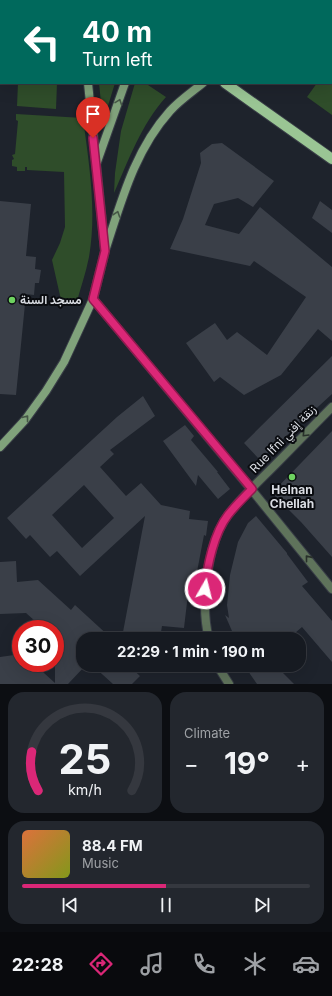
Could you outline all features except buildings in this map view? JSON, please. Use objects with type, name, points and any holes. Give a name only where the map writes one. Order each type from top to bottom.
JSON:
[{"type":"main road","points":[[88,84],[105,251]]},
{"type":"main road","points":[[96,165],[125,84]]},
{"type":"main road","points":[[0,447],[25,420],[46,391],[64,362],[93,299],[105,251],[136,161],[149,138],[170,110],[202,84]]},
{"type":"main road","points":[[226,84],[332,159]]},
{"type":"street","points":[[93,299],[252,489],[332,589]]},
{"type":"street","name":"Rue Ifni زنقة إفني","points":[[208,632],[204,603],[206,575],[216,537],[227,516],[332,406]]},
{"type":"street","points":[[221,672],[229,684]]},
{"type":"green space","points":[[18,84],[57,84],[56,109],[17,106]]},
{"type":"green space","points":[[99,84],[115,84],[103,122]]},
{"type":"green space","points":[[135,84],[146,84],[166,97],[149,119],[130,155],[114,193],[115,173],[121,131]]},
{"type":"green space","points":[[316,84],[332,84],[332,115],[307,97]]},
{"type":"green space","points":[[16,114],[83,118],[88,153],[92,222],[89,257],[76,305],[67,304],[61,300],[52,260],[60,243],[65,227],[64,172],[27,170],[27,167],[25,167],[25,171],[17,171],[17,167],[12,166],[12,160],[14,159],[12,155],[15,154],[18,121],[16,120]]},
{"type":"place","name":"مسجد السنة","points":[[12,300]]},
{"type":"place","name":"Helnan Chellah","points":[[292,477]]},
{"type":"route","points":[[93,138],[105,251],[93,299],[252,489],[227,516],[216,537],[206,575],[205,589]]}]
